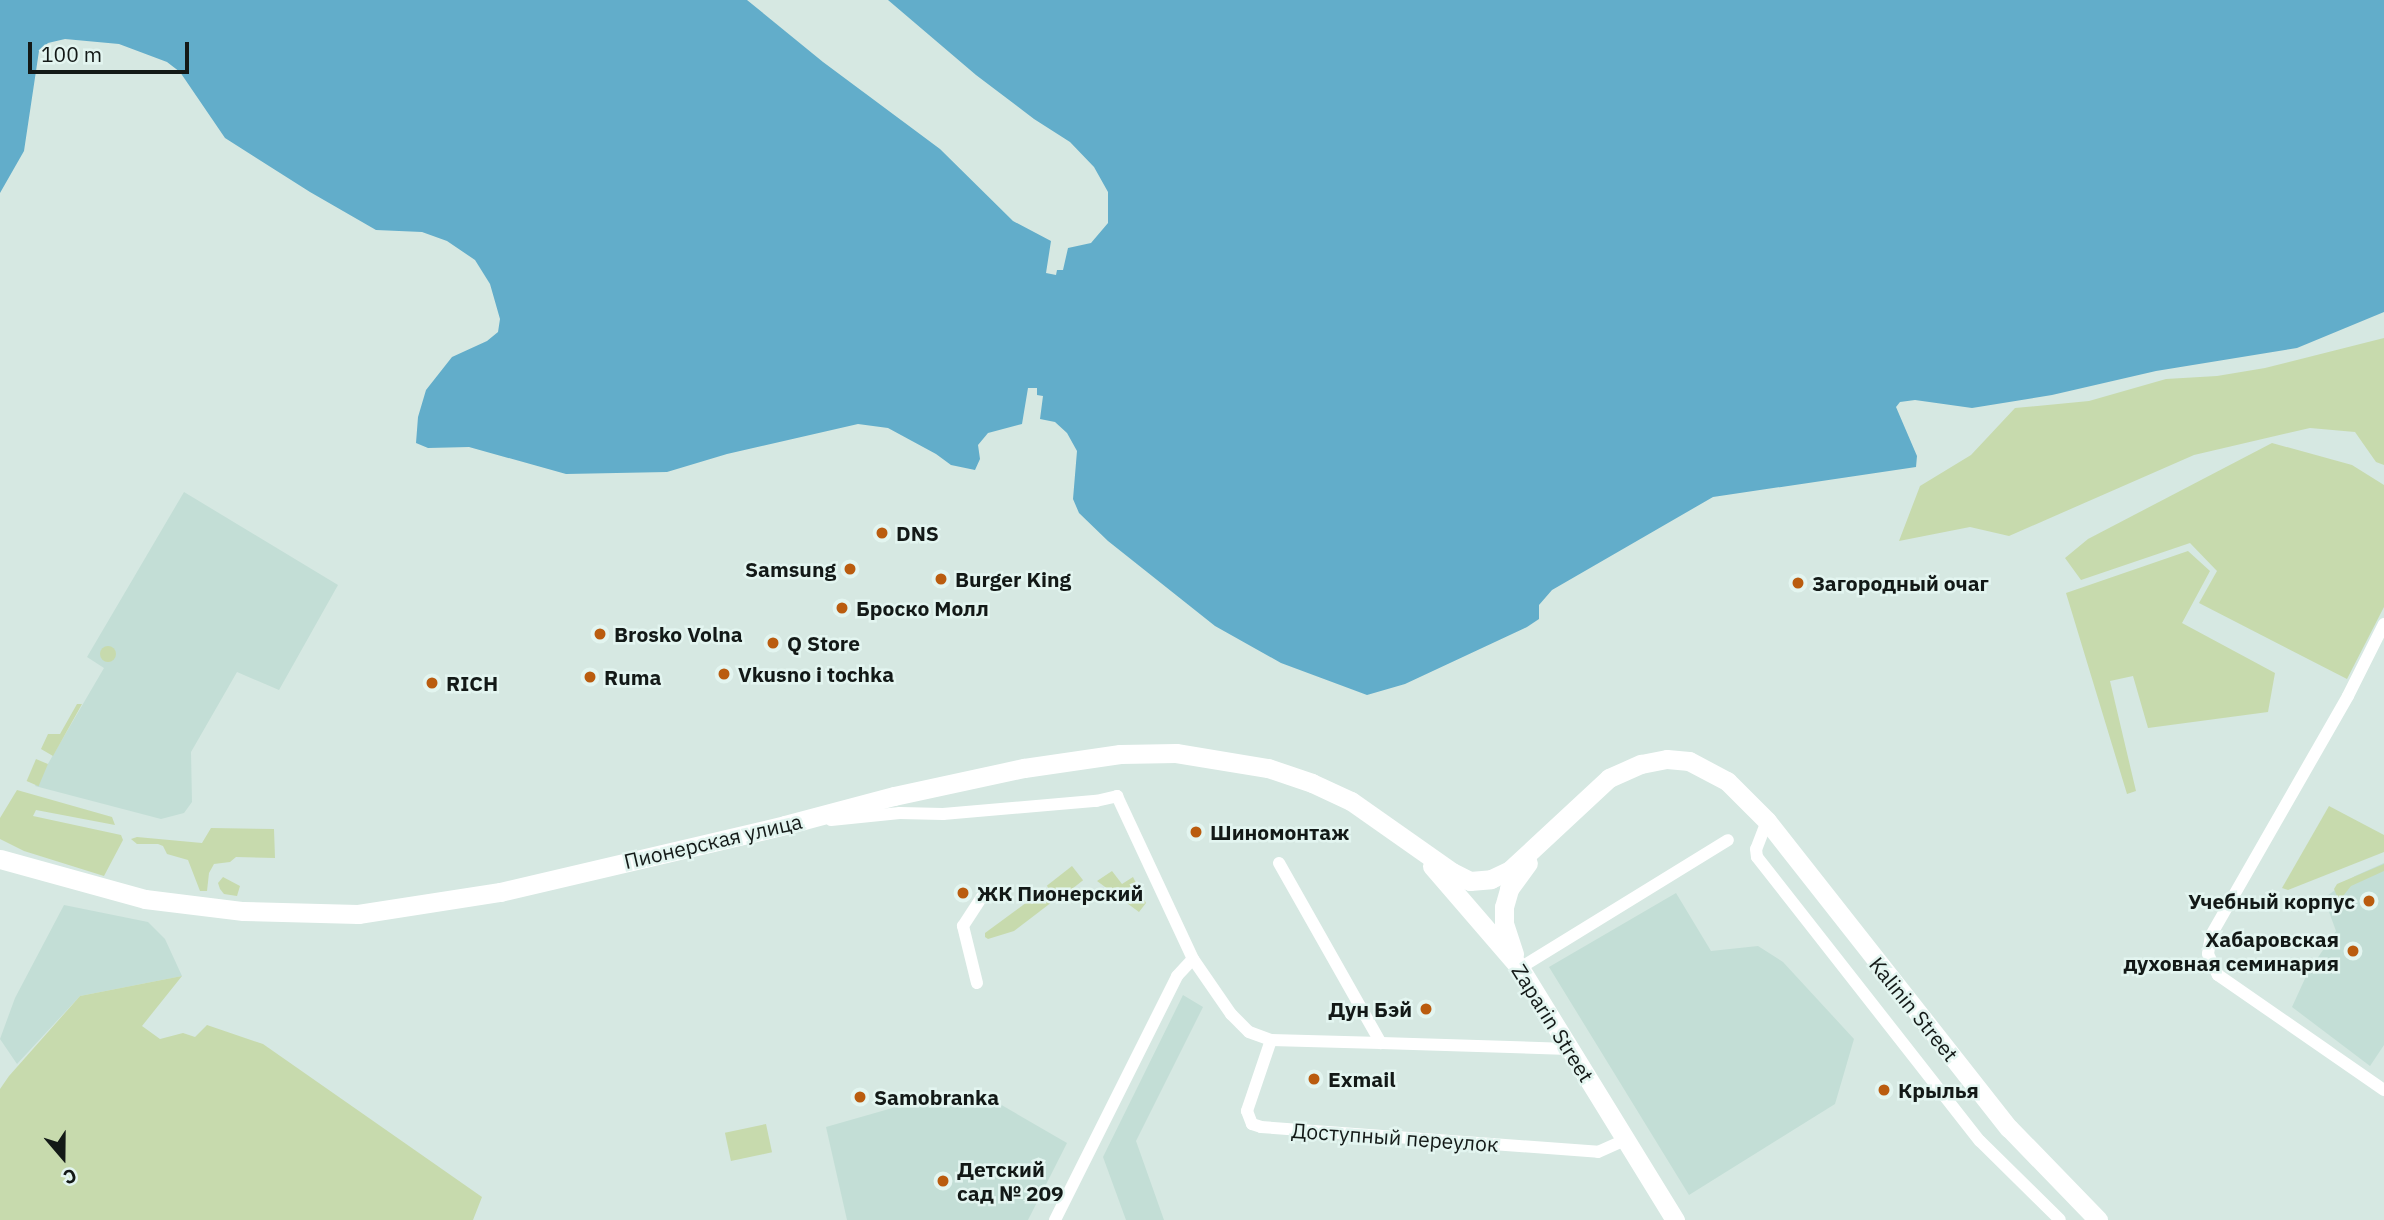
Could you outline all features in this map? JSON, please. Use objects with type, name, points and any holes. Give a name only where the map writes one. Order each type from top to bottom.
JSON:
[{"type":"main road","name":"Пионерская улица","points":[[0,859],[145,899],[243,911],[337,915],[420,906],[491,894],[785,825],[894,796],[1071,759],[1176,752],[1268,768],[1312,783],[1352,801],[1410,842]]},
{"type":"main road","name":"Kalinin Street","points":[[1555,829],[1609,778],[1642,764],[1667,759],[1689,761],[1727,781],[1768,821],[2009,1128],[2098,1220]]},
{"type":"main road","points":[[1410,842],[1470,881],[1491,879],[1510,870],[1555,829]]},
{"type":"main road","points":[[1520,968],[1504,924],[1504,907],[1509,889],[1555,829]]},
{"type":"main road","name":"Zaparin Street","points":[[1410,842],[1520,968],[1675,1220]]},
{"type":"street","points":[[2384,624],[2348,696],[2211,935],[2208,954],[2218,975],[2384,1090]]},
{"type":"street","points":[[785,825],[900,813],[943,814],[1096,801],[1117,796],[1193,959],[1231,1014],[1249,1032],[1270,1040],[1569,1049]]},
{"type":"street","name":"Kalinin Street","points":[[1768,821],[1756,849],[1757,858],[1980,1141],[2060,1220]]},
{"type":"street","points":[[1520,968],[1728,840]]},
{"type":"street","points":[[1279,863],[1381,1043]]},
{"type":"street","points":[[977,983],[963,926],[982,897]]},
{"type":"street","points":[[1055,1220],[1177,976],[1193,959]]},
{"type":"street","name":"Доступный переулок","points":[[1270,1040],[1247,1111],[1252,1124],[1261,1127],[1598,1152],[1625,1140]]},
{"type":"shaded area","points":[[184,492],[338,585],[279,690],[237,672],[191,752],[192,802],[184,813],[161,819],[35,786],[104,668],[87,657]]},
{"type":"shaded area","name":"Хабаровская духовная семинария","points":[[2384,863],[2384,1045],[2370,1066],[2292,1007],[2308,972],[2336,931],[2324,898],[2355,876]]},
{"type":"shaded area","points":[[1676,893],[1711,951],[1758,946],[1783,962],[1854,1039],[1835,1104],[1689,1195],[1549,967]]},
{"type":"shaded area","points":[[64,905],[148,922],[165,939],[182,976],[80,996],[17,1064],[0,1039],[15,998]]},
{"type":"shaded area","points":[[1183,995],[1203,1007],[1136,1141],[1164,1220],[1126,1220],[1103,1157]]},
{"type":"shaded area","name":"Детский сад № 209","points":[[979,1092],[1067,1143],[1028,1220],[847,1220],[826,1127],[945,1093]]},
{"type":"green space","points":[[2384,338],[2384,465],[2376,462],[2355,432],[2310,428],[2194,455],[2009,536],[1970,527],[1899,541],[1920,486],[1971,455],[2015,408],[2089,401],[2166,379],[2217,376],[2265,368]]},
{"type":"green space","points":[[2272,443],[2352,465],[2384,485],[2384,607],[2347,679],[2199,603],[2217,571],[2190,543],[2081,580],[2065,558],[2088,539]]},
{"type":"green space","points":[[2188,551],[2210,571],[2182,623],[2275,673],[2268,712],[2148,728],[2133,676],[2110,681],[2136,791],[2127,794],[2066,593]]},
{"type":"green space","points":[[105,646],[111,646],[116,654],[114,660],[105,662],[100,657],[100,651]]},
{"type":"green space","points":[[77,704],[82,704],[53,756],[41,749],[48,734],[60,734]]},
{"type":"green space","points":[[36,759],[48,764],[39,786],[27,781]]},
{"type":"green space","points":[[17,790],[112,817],[115,825],[36,810],[33,816],[121,835],[123,840],[104,876],[24,851],[0,839],[0,818]]},
{"type":"green space","points":[[2329,806],[2384,835],[2384,852],[2288,890],[2282,888]]},
{"type":"green space","points":[[211,828],[274,829],[275,858],[236,857],[230,862],[214,864],[209,873],[207,891],[200,891],[188,860],[167,854],[163,846],[158,844],[137,844],[131,839],[137,837],[202,843]]},
{"type":"green space","points":[[2384,864],[2384,871],[2351,886],[2339,901],[2334,889],[2337,884]]},
{"type":"green space","points":[[1072,866],[1083,880],[1058,900],[1047,886]]},
{"type":"green space","points":[[1112,871],[1122,884],[1133,877],[1146,903],[1139,912],[1097,881]]},
{"type":"green space","points":[[223,877],[240,886],[237,896],[224,894],[220,889],[218,883]]},
{"type":"green space","points":[[1042,891],[1052,902],[1014,931],[988,939],[985,937],[985,933]]},
{"type":"green space","points":[[182,976],[142,1026],[160,1039],[183,1033],[195,1037],[207,1025],[263,1044],[482,1197],[473,1220],[0,1220],[0,1089],[9,1076],[80,996]]},
{"type":"green space","points":[[766,1124],[772,1152],[731,1161],[725,1133]]},
{"type":"water","points":[[0,0],[747,0],[823,62],[940,149],[1013,221],[1051,241],[1046,273],[1056,275],[1057,270],[1063,270],[1068,248],[1091,243],[1108,223],[1108,192],[1094,167],[1070,142],[1034,119],[976,75],[888,0],[2384,0],[2384,312],[2297,348],[2156,371],[2052,395],[1972,408],[1915,400],[1900,402],[1896,407],[1917,456],[1916,467],[1713,497],[1552,590],[1539,605],[1539,619],[1527,627],[1405,684],[1367,695],[1281,663],[1215,626],[1108,541],[1079,513],[1073,499],[1077,451],[1067,433],[1055,422],[1040,419],[1043,396],[1037,395],[1037,388],[1028,388],[1022,424],[988,433],[978,445],[980,459],[975,470],[951,465],[888,428],[858,424],[727,454],[667,472],[566,474],[469,447],[428,448],[416,443],[418,417],[426,390],[452,357],[487,341],[498,332],[500,319],[490,284],[475,260],[447,241],[422,232],[376,230],[310,192],[225,138],[180,72],[167,62],[119,44],[65,39],[48,43],[39,51],[24,151],[0,193]]},
{"type":"place","name":"DNS","points":[[882,533]]},
{"type":"place","name":"Samsung","points":[[850,569]]},
{"type":"place","name":"Burger King","points":[[941,579]]},
{"type":"place","name":"Загородный очаг","points":[[1798,583]]},
{"type":"place","name":"Броско Молл","points":[[842,608]]},
{"type":"place","name":"Brosko Volna","points":[[600,634]]},
{"type":"place","name":"Q Store","points":[[773,643]]},
{"type":"place","name":"Vkusno i tochka","points":[[724,674]]},
{"type":"place","name":"Ruma","points":[[590,677]]},
{"type":"place","name":"RICH","points":[[432,683]]},
{"type":"place","name":"Шиномонтаж","points":[[1196,832]]},
{"type":"place","name":"ЖК Пионерский","points":[[963,893]]},
{"type":"place","name":"Учебный корпус","points":[[2369,901]]},
{"type":"place","name":"Хабаровская духовная семинария","points":[[2353,951]]},
{"type":"place","name":"Дун Бэй","points":[[1426,1009]]},
{"type":"place","name":"Exmail","points":[[1314,1079]]},
{"type":"place","name":"Крылья","points":[[1884,1090]]},
{"type":"place","name":"Samobranka","points":[[860,1097]]},
{"type":"place","name":"Детский сад № 209","points":[[943,1181]]}]
